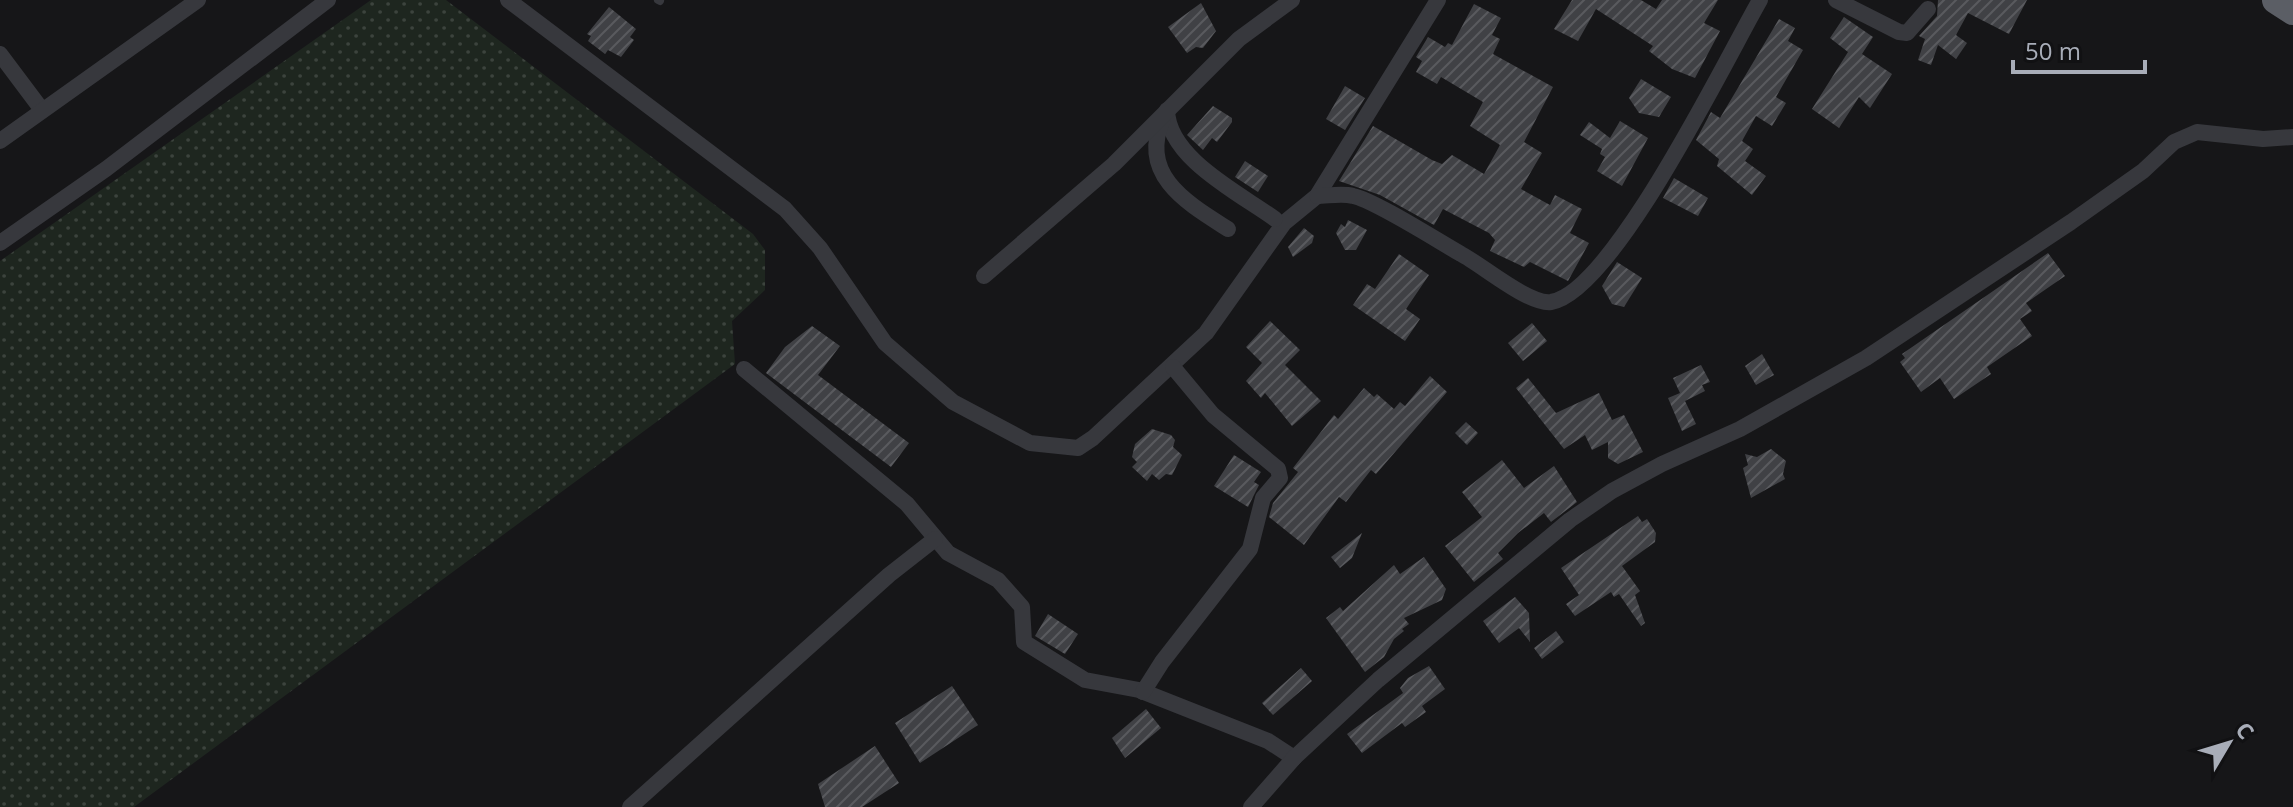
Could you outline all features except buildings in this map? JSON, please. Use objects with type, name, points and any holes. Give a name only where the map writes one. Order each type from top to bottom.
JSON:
[{"type":"highway","points":[[2276,0],[2293,11]]},
{"type":"street","points":[[0,141],[198,0]]},
{"type":"street","points":[[0,243],[106,169],[328,0]]},
{"type":"street","points":[[508,0],[785,209],[820,248],[885,343],[953,402],[1030,443],[1078,448],[1173,367],[1206,333],[1284,223],[1317,196],[1438,0]]},
{"type":"street","points":[[984,276],[1114,164],[1239,39],[1292,0]]},
{"type":"street","points":[[1317,196],[1354,196],[1474,261],[1534,300],[1551,302],[1580,288],[1603,266],[1637,219],[1760,0]]},
{"type":"street","points":[[1836,0],[1899,32],[1907,33],[1928,9]]},
{"type":"street","points":[[0,54],[42,110]]},
{"type":"street","points":[[1167,110],[1173,139],[1189,156],[1275,219]]},
{"type":"street","points":[[1167,110],[1158,133],[1155,156],[1164,177],[1181,198],[1228,229]]},
{"type":"street","points":[[1251,807],[1294,758],[1378,680],[1570,520],[1612,491],[1662,464],[1740,429],[1866,358],[2071,222],[2143,171],[2174,142],[2197,132],[2263,139],[2293,137]]},
{"type":"street","points":[[1143,692],[1162,662],[1250,549],[1263,498],[1280,478],[1278,469],[1213,415],[1173,367]]},
{"type":"street","points":[[744,369],[907,504],[948,553],[998,580],[1022,607],[1024,642],[1085,680],[1143,692],[1268,741],[1294,758]]},
{"type":"street","points":[[630,807],[889,575],[935,539]]},
{"type":"shaded area","points":[[371,0],[446,0],[753,234],[765,250],[765,290],[732,321],[735,364],[134,807],[0,807],[0,261]]}]
